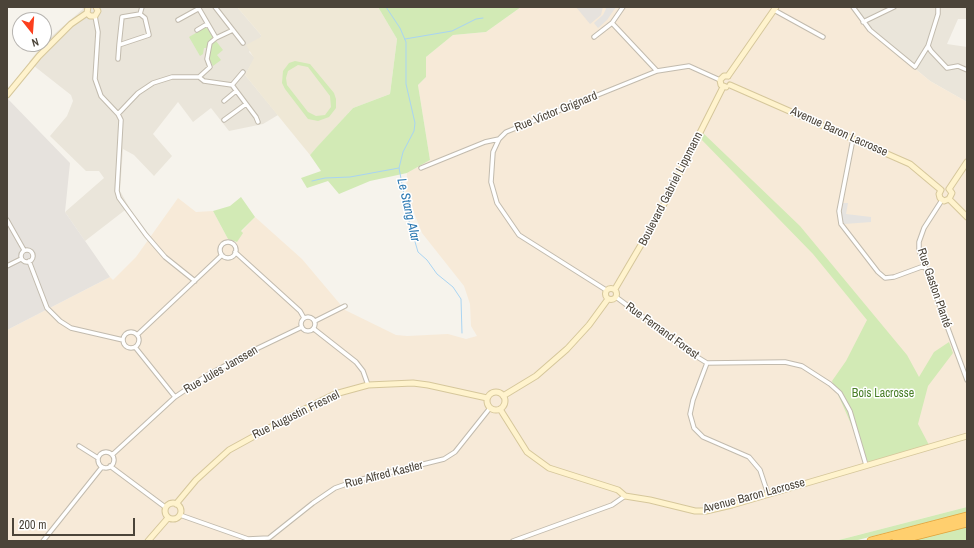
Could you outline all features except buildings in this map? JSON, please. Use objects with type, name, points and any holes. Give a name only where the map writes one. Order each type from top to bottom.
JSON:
[{"type":"highway","points":[[871,541],[967,516]]},
{"type":"highway","points":[[896,541],[967,523]]},
{"type":"street","points":[[96,7],[98,12],[95,16],[98,32],[95,79],[101,96],[118,114],[121,126],[117,191],[121,202],[165,257],[195,281]]},
{"type":"street","points":[[140,14],[142,7]]},
{"type":"street","points":[[215,7],[243,43]]},
{"type":"street","points":[[594,37],[612,23],[623,7]]},
{"type":"street","points":[[853,7],[863,22],[880,39],[915,67],[928,46],[938,14],[938,7]]},
{"type":"street","points":[[863,22],[894,7]]},
{"type":"street","points":[[178,20],[198,8],[216,38]]},
{"type":"street","points":[[7,95],[39,56],[88,9],[90,16],[95,16]]},
{"type":"street","points":[[728,76],[731,80],[730,85],[724,87],[720,84],[720,80],[722,77],[728,76],[775,9],[823,37]]},
{"type":"street","points":[[118,59],[119,45],[122,17],[140,14],[145,18],[149,35],[119,45]]},
{"type":"street","points":[[612,23],[656,72]]},
{"type":"street","points":[[198,30],[207,24]]},
{"type":"street","points":[[199,77],[210,67],[207,60],[210,44],[216,38],[233,30]]},
{"type":"street","points":[[928,46],[947,68],[958,66],[967,70]]},
{"type":"street","name":"Rue Victor Grignard","points":[[421,168],[485,142],[499,139],[506,132],[656,72],[689,66],[720,80]]},
{"type":"street","points":[[232,85],[243,72]]},
{"type":"street","points":[[118,114],[138,93],[153,83],[172,77],[199,77],[204,81],[232,85],[256,117],[258,122]]},
{"type":"street","name":"Avenue Baron Lacrosse","points":[[730,85],[854,138],[910,164],[941,190]]},
{"type":"street","name":"Boulevard Gabriel Lippmann","points":[[615,289],[651,228],[724,87]]},
{"type":"street","points":[[224,101],[236,91]]},
{"type":"street","points":[[224,120],[246,104]]},
{"type":"street","points":[[854,138],[839,211],[841,224],[878,272],[885,278],[894,278],[924,266]]},
{"type":"street","points":[[499,139],[494,152],[491,182],[497,203],[520,235],[606,290]]},
{"type":"street","points":[[967,162],[948,189],[941,190],[939,194],[942,200],[949,200],[967,217]]},
{"type":"street","points":[[948,189],[952,195],[949,200]]},
{"type":"street","name":"Rue Gaston Planté","points":[[942,200],[920,236],[919,250],[967,380]]},
{"type":"street","points":[[7,220],[24,250]]},
{"type":"street","points":[[222,255],[220,248],[225,242],[233,244],[235,252],[300,311],[304,318]]},
{"type":"street","points":[[21,259],[21,255],[24,250]]},
{"type":"street","points":[[24,250],[30,250],[32,253],[33,257],[29,261]]},
{"type":"street","points":[[222,255],[230,257],[235,252]]},
{"type":"street","points":[[137,335],[222,255]]},
{"type":"street","points":[[21,259],[26,262],[29,261]]},
{"type":"street","points":[[7,266],[21,259]]},
{"type":"street","points":[[29,261],[47,308],[60,321],[71,328],[123,340],[127,347],[135,347]]},
{"type":"street","points":[[503,396],[536,376],[567,349],[589,325],[608,299],[613,299],[616,297],[617,292],[615,289],[611,288],[606,290]]},
{"type":"street","points":[[606,290],[606,296],[608,299]]},
{"type":"street","name":"Rue Fernand Forest","points":[[616,297],[707,363],[785,362],[802,366],[830,384],[846,402],[866,465]]},
{"type":"street","points":[[315,321],[345,306]]},
{"type":"street","points":[[304,318],[309,317],[315,321]]},
{"type":"street","points":[[304,318],[302,321],[302,327],[306,331],[314,329]]},
{"type":"street","points":[[314,329],[315,321]]},
{"type":"street","name":"Rue Jules Janssen","points":[[112,455],[175,397],[213,372],[302,327]]},
{"type":"street","points":[[314,329],[356,362],[363,371],[368,385]]},
{"type":"street","points":[[123,340],[128,332],[137,335]]},
{"type":"street","points":[[135,347],[139,341],[137,335]]},
{"type":"street","points":[[135,347],[175,397]]},
{"type":"street","points":[[707,363],[693,400],[690,414],[694,428],[704,438],[749,457],[760,470],[768,494]]},
{"type":"street","name":"Rue Augustin Fresnel","points":[[176,504],[206,470],[240,443],[322,399],[368,385],[394,383],[428,385],[487,398]]},
{"type":"street","points":[[496,392],[503,396],[504,403],[500,409],[490,408],[487,404],[487,398],[490,394],[496,392]]},
{"type":"street","name":"Rue Alfred Kastler","points":[[180,515],[248,539],[269,538],[313,503],[335,488],[356,481],[444,459],[455,452],[490,408]]},
{"type":"street","name":"Avenue Baron Lacrosse","points":[[500,409],[520,442],[536,460],[549,468],[618,490],[625,496],[650,500],[694,511],[717,508],[768,494],[967,436]]},
{"type":"street","points":[[79,446],[98,458],[98,462],[102,467]]},
{"type":"street","points":[[98,458],[104,452],[112,455],[113,462],[110,466]]},
{"type":"street","points":[[43,541],[102,467],[110,466],[165,507]]},
{"type":"street","points":[[513,541],[612,505],[625,496]]},
{"type":"street","points":[[165,507],[170,503],[176,504],[181,510],[180,515],[174,519],[168,518]]},
{"type":"street","points":[[165,507],[165,513],[168,518]]},
{"type":"street","points":[[148,541],[168,518]]},
{"type":"shaded area","points":[[82,7],[237,7],[261,35],[249,52],[255,58],[245,75],[278,115],[263,124],[229,131],[211,108],[193,122],[178,102],[153,134],[172,156],[154,176],[134,155],[123,149],[120,191],[129,207],[85,241],[65,212],[104,178],[99,171],[86,171],[50,136],[67,116],[73,101],[71,95],[29,62],[37,52],[52,52],[52,36],[83,9]]},
{"type":"shaded area","points":[[237,7],[378,7],[397,39],[390,94],[353,108],[310,155],[245,75],[254,58],[246,45],[261,37],[261,35]]},
{"type":"shaded area","points":[[521,7],[856,7],[864,22],[884,43],[930,81],[967,102],[967,507],[835,541],[7,541],[7,330],[110,277],[113,280],[136,257],[178,198],[196,212],[213,211],[228,239],[236,242],[242,233],[241,232],[255,217],[302,259],[345,310],[396,335],[407,336],[448,334],[466,339],[477,336],[471,326],[470,304],[464,286],[422,233],[406,192],[407,173],[430,160],[418,85],[426,77],[426,57],[453,35],[486,32]]},
{"type":"shaded area","points":[[576,7],[603,7],[601,15],[590,24]]},
{"type":"shaded area","points":[[605,7],[616,7],[607,20],[598,28],[594,23],[603,15],[606,9]]},
{"type":"shaded area","points":[[856,7],[967,7],[967,19],[958,19],[947,44],[967,47],[967,102],[930,81],[884,43],[864,22]]},
{"type":"shaded area","points":[[7,98],[70,163],[65,212],[110,277],[7,330]]},
{"type":"shaded area","points":[[843,203],[848,203],[846,214],[871,217],[871,222],[844,224],[841,216]]},
{"type":"green space","points":[[378,7],[521,7],[486,32],[453,35],[426,57],[426,77],[418,85],[430,160],[407,173],[370,181],[339,194],[328,181],[307,188],[301,178],[321,171],[310,155],[316,148],[353,108],[390,94],[397,39]]},
{"type":"green space","points":[[206,27],[213,36],[208,42],[207,48],[204,48],[203,54],[200,56],[189,37]]},
{"type":"green space","points":[[216,41],[223,50],[217,55],[221,60],[213,66],[209,59],[212,44]]},
{"type":"green space","points":[[295,61],[310,64],[334,93],[336,108],[329,117],[318,121],[308,119],[285,89],[282,83],[283,71],[289,63]],"holes":[[[298,65],[308,67],[330,96],[331,107],[325,115],[316,116],[308,112],[287,85],[286,78],[288,71]]]},
{"type":"green space","name":"Bois Lacrosse","points":[[703,133],[800,226],[907,355],[919,377],[934,352],[949,342],[953,353],[928,386],[918,424],[929,445],[868,462],[832,381],[846,361],[867,320],[813,254],[700,138]]},
{"type":"green space","points":[[241,197],[255,217],[241,231],[243,233],[237,242],[228,239],[213,211],[230,206]]},
{"type":"green space","points":[[967,507],[967,512],[854,541],[835,541]]},
{"type":"green space","points":[[967,527],[967,541],[910,541]]},
{"type":"waterway","name":"Le Stang Alar","points":[[386,7],[400,28],[406,42],[406,84],[415,123],[414,131],[403,152],[399,168],[409,221],[418,252],[427,260],[437,274],[453,287],[461,299],[462,333]]},
{"type":"waterway","points":[[405,39],[452,31],[476,19],[483,18]]},
{"type":"waterway","points":[[312,181],[325,178],[350,177],[399,168]]}]
